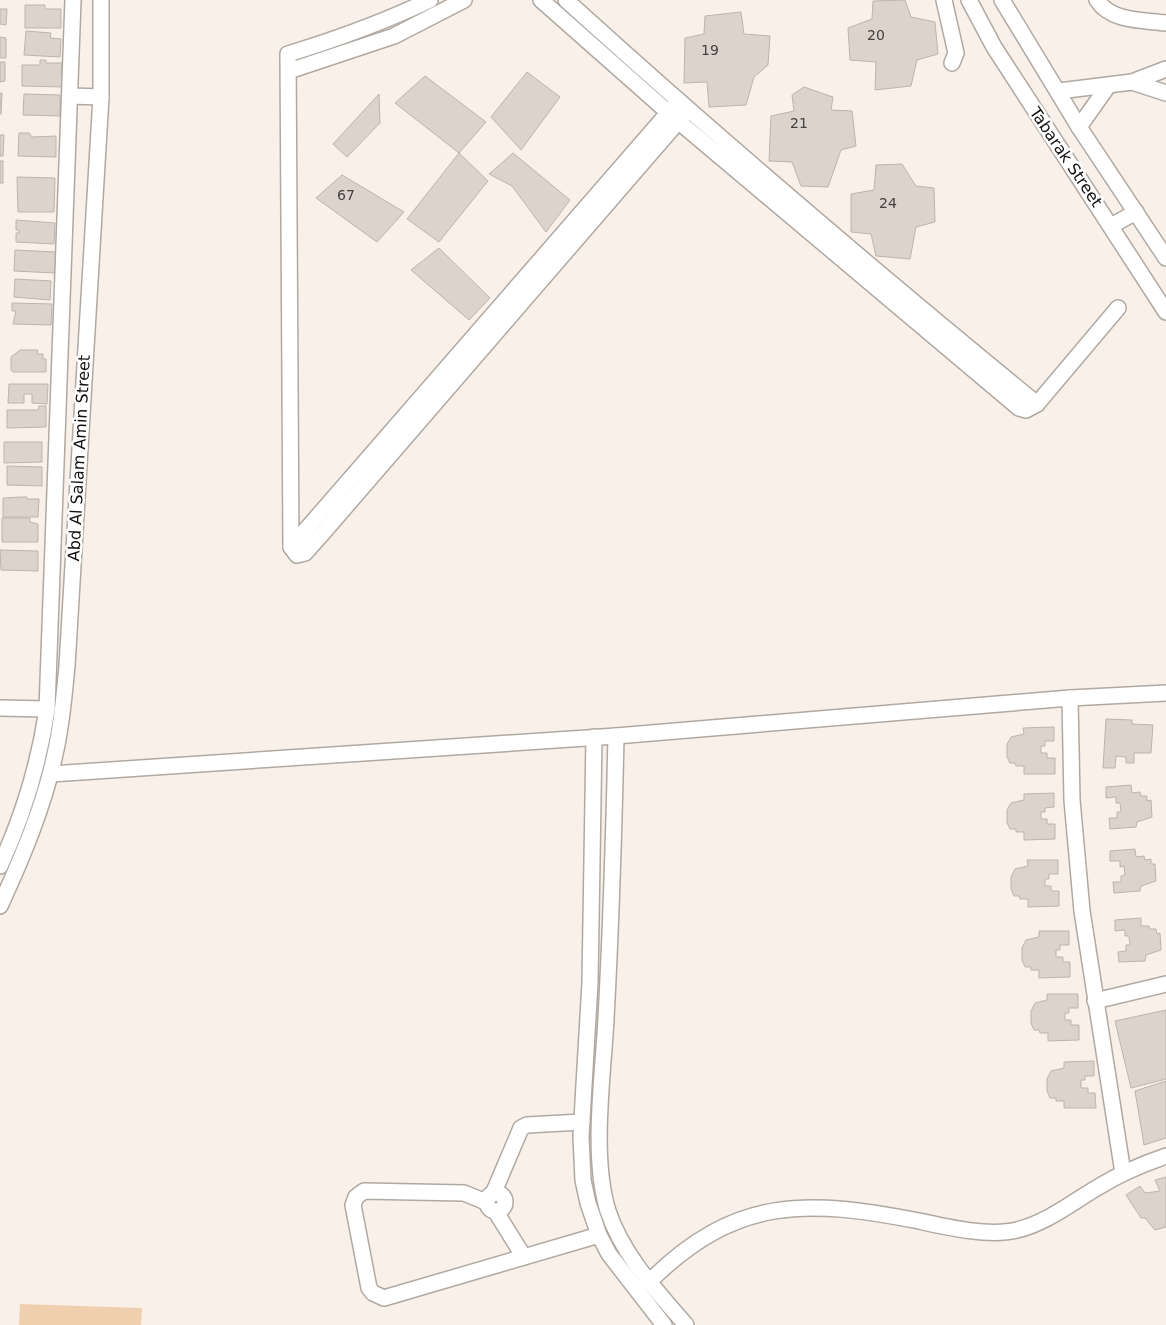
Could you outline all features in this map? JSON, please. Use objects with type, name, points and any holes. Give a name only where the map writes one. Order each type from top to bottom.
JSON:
[{"type":"street","name":"Abd Al Salam Amin Street","points":[[0,866],[21,818],[37,766],[47,709],[73,0]]},
{"type":"street","name":"Abd Al Salam Amin Street","points":[[0,906],[25,848],[51,774],[61,724],[67,666],[101,97],[101,0]]},
{"type":"street","points":[[430,0],[363,30],[288,54],[291,547],[297,555],[301,555],[312,545],[678,111]]},
{"type":"street","points":[[289,71],[394,36],[464,0]]},
{"type":"street","points":[[541,0],[678,111],[1013,404],[1026,410],[1037,404],[1118,308]]},
{"type":"street","points":[[566,0],[678,111]]},
{"type":"street","points":[[944,0],[956,53],[952,63]]},
{"type":"street","name":"Tabarak Street","points":[[969,0],[994,47],[1112,226],[1166,312]]},
{"type":"street","name":"Tabarak Street","points":[[1002,0],[1059,91],[1079,127],[1166,258]]},
{"type":"street","points":[[1097,0],[1101,7],[1114,16],[1166,23]]},
{"type":"street","points":[[1059,91],[1132,82],[1166,69]]},
{"type":"street","points":[[1132,82],[1166,93]]},
{"type":"street","points":[[1079,127],[1108,86]]},
{"type":"street","points":[[70,96],[101,97]]},
{"type":"street","points":[[1112,226],[1136,212]]},
{"type":"street","points":[[51,774],[616,736],[1070,698],[1166,693]]},
{"type":"street","points":[[1070,698],[1074,825],[1082,911],[1123,1173]]},
{"type":"street","points":[[0,708],[47,709]]},
{"type":"street","points":[[616,736],[613,871],[600,1152],[602,1184],[608,1210],[618,1236],[632,1260],[686,1325]]},
{"type":"street","points":[[594,737],[590,983],[582,1122],[583,1180],[588,1203],[599,1235],[627,1280],[664,1325]]},
{"type":"street","points":[[1095,1001],[1166,984]]},
{"type":"street","points":[[492,1202],[521,1128],[527,1125],[582,1122]]},
{"type":"street","points":[[582,1153],[600,1152]]},
{"type":"street","points":[[649,1282],[669,1262],[716,1230],[742,1219],[772,1211],[797,1207],[820,1207],[886,1215],[965,1229],[1016,1230],[1056,1212],[1123,1173],[1166,1156]]},
{"type":"street","points":[[524,1257],[492,1202],[464,1194],[364,1192],[360,1193],[353,1205],[369,1288],[373,1293],[384,1298],[524,1257],[599,1235]]},
{"type":"shaded area","points":[[20,1304],[142,1308],[141,1325],[19,1325]]},
{"type":"building","points":[[905,0],[911,17],[935,22],[938,54],[917,60],[911,86],[875,90],[876,62],[850,60],[848,28],[872,19],[873,1]]},
{"type":"building","points":[[25,5],[45,5],[45,9],[61,9],[61,28],[25,28]]},
{"type":"building","points":[[0,9],[7,9],[6,25],[0,24]]},
{"type":"building","points":[[741,12],[744,34],[770,36],[768,65],[754,77],[746,105],[709,107],[707,82],[684,83],[685,38],[704,34],[705,16]]},
{"type":"building","points":[[26,31],[51,33],[50,38],[61,39],[60,57],[24,55]]},
{"type":"building","points":[[0,37],[6,38],[6,58],[0,58]]},
{"type":"building","points":[[40,60],[46,60],[46,63],[62,63],[62,87],[22,86],[22,65],[40,65]]},
{"type":"building","points":[[0,62],[5,62],[5,81],[0,82]]},
{"type":"building","points":[[527,72],[560,97],[521,150],[491,117]]},
{"type":"building","points":[[425,76],[486,122],[459,153],[395,103]]},
{"type":"building","points":[[804,87],[833,97],[831,110],[852,111],[856,146],[841,150],[828,187],[801,186],[792,162],[769,161],[771,116],[794,111],[792,95]]},
{"type":"building","points":[[0,93],[2,93],[1,114],[0,114]]},
{"type":"building","points":[[24,94],[60,95],[60,116],[23,115]]},
{"type":"building","points":[[379,94],[380,123],[347,157],[333,144]]},
{"type":"building","points":[[19,133],[29,133],[32,137],[56,136],[56,157],[18,156]]},
{"type":"building","points":[[0,135],[4,135],[3,156],[0,156]]},
{"type":"building","points":[[459,153],[488,181],[439,242],[407,219]]},
{"type":"building","points":[[513,153],[570,200],[546,232],[512,186],[489,174]]},
{"type":"building","points":[[0,161],[3,161],[3,183],[0,183]]},
{"type":"building","points":[[902,164],[916,186],[934,188],[935,222],[916,227],[910,259],[876,256],[871,234],[851,232],[851,194],[874,190],[876,165]]},
{"type":"building","points":[[342,175],[404,212],[377,242],[316,198]]},
{"type":"building","points":[[17,177],[55,178],[54,212],[18,212]]},
{"type":"building","points":[[16,220],[55,223],[54,244],[16,242],[16,233],[19,233],[19,230],[16,230]]},
{"type":"building","points":[[439,248],[490,298],[469,320],[411,270]]},
{"type":"building","points":[[15,250],[56,252],[55,273],[14,271]]},
{"type":"building","points":[[15,279],[51,281],[50,300],[14,297]]},
{"type":"building","points":[[12,303],[52,304],[51,325],[13,324],[16,311],[12,311]]},
{"type":"building","points":[[20,350],[38,350],[37,354],[43,354],[43,359],[46,359],[46,372],[13,372],[11,370],[11,357]]},
{"type":"building","points":[[9,384],[48,384],[47,404],[32,403],[32,394],[24,394],[24,403],[8,403]]},
{"type":"building","points":[[39,406],[46,406],[46,427],[7,428],[7,410],[38,410]]},
{"type":"building","points":[[4,442],[42,442],[42,462],[4,463]]},
{"type":"building","points":[[7,466],[42,467],[42,486],[7,485]]},
{"type":"building","points":[[27,497],[27,499],[39,499],[38,517],[3,517],[3,498]]},
{"type":"building","points":[[2,518],[30,518],[30,522],[38,524],[38,542],[2,542]]},
{"type":"building","points":[[0,550],[38,551],[38,571],[1,570]]},
{"type":"building","points":[[1106,719],[1132,720],[1132,724],[1153,725],[1151,753],[1134,753],[1134,763],[1126,763],[1126,757],[1116,756],[1115,768],[1103,768]]},
{"type":"building","points":[[1054,727],[1054,741],[1045,741],[1045,746],[1041,746],[1041,753],[1047,753],[1047,758],[1055,758],[1055,774],[1024,774],[1024,766],[1016,766],[1015,763],[1010,763],[1007,757],[1007,744],[1011,737],[1024,734],[1023,728]]},
{"type":"building","points":[[1131,785],[1132,793],[1140,792],[1141,796],[1147,796],[1147,801],[1151,800],[1152,817],[1137,822],[1136,827],[1110,829],[1109,818],[1117,818],[1117,812],[1121,812],[1120,803],[1116,803],[1116,797],[1106,798],[1106,787]]},
{"type":"building","points":[[1054,793],[1054,807],[1045,808],[1045,812],[1041,812],[1041,819],[1047,819],[1047,824],[1055,824],[1055,839],[1024,840],[1024,832],[1016,832],[1016,829],[1010,829],[1007,823],[1007,810],[1011,803],[1024,800],[1024,794]]},
{"type":"building","points":[[1135,849],[1136,857],[1144,856],[1145,860],[1151,859],[1151,864],[1155,864],[1156,881],[1141,886],[1140,891],[1114,893],[1113,882],[1121,882],[1121,876],[1125,875],[1124,866],[1120,867],[1120,861],[1110,861],[1110,851]]},
{"type":"building","points":[[1027,860],[1058,860],[1058,874],[1049,874],[1049,879],[1045,879],[1045,886],[1051,886],[1051,891],[1059,891],[1059,906],[1028,907],[1028,899],[1020,899],[1019,896],[1014,896],[1011,889],[1011,877],[1015,869],[1028,866]]},
{"type":"building","points":[[1141,918],[1141,926],[1149,926],[1150,929],[1156,929],[1157,934],[1160,933],[1161,950],[1146,955],[1145,961],[1119,962],[1118,952],[1126,951],[1126,945],[1130,945],[1129,936],[1125,936],[1125,930],[1115,931],[1115,920]]},
{"type":"building","points":[[1039,931],[1069,931],[1069,945],[1060,945],[1060,950],[1056,950],[1056,957],[1063,957],[1063,962],[1070,962],[1070,977],[1039,978],[1039,970],[1031,970],[1031,967],[1025,967],[1022,960],[1022,948],[1026,940],[1039,937]]},
{"type":"building","points":[[1047,994],[1078,994],[1078,1008],[1069,1008],[1069,1013],[1065,1013],[1065,1020],[1071,1020],[1071,1025],[1079,1025],[1079,1040],[1048,1041],[1048,1033],[1040,1033],[1039,1030],[1034,1030],[1031,1023],[1031,1011],[1035,1003],[1047,1000]]},
{"type":"building","points":[[1166,1010],[1166,1079],[1131,1088],[1115,1021]]},
{"type":"building","points":[[1094,1061],[1094,1076],[1085,1076],[1085,1080],[1081,1080],[1081,1088],[1088,1088],[1088,1093],[1095,1093],[1096,1108],[1064,1108],[1064,1101],[1056,1101],[1056,1098],[1050,1098],[1047,1091],[1047,1079],[1051,1071],[1064,1068],[1064,1062]]},
{"type":"building","points":[[1166,1081],[1166,1138],[1144,1145],[1135,1091]]},
{"type":"building","points":[[1166,1177],[1166,1227],[1155,1230],[1145,1218],[1141,1218],[1126,1195],[1140,1186],[1145,1193],[1160,1191],[1155,1180]]}]
